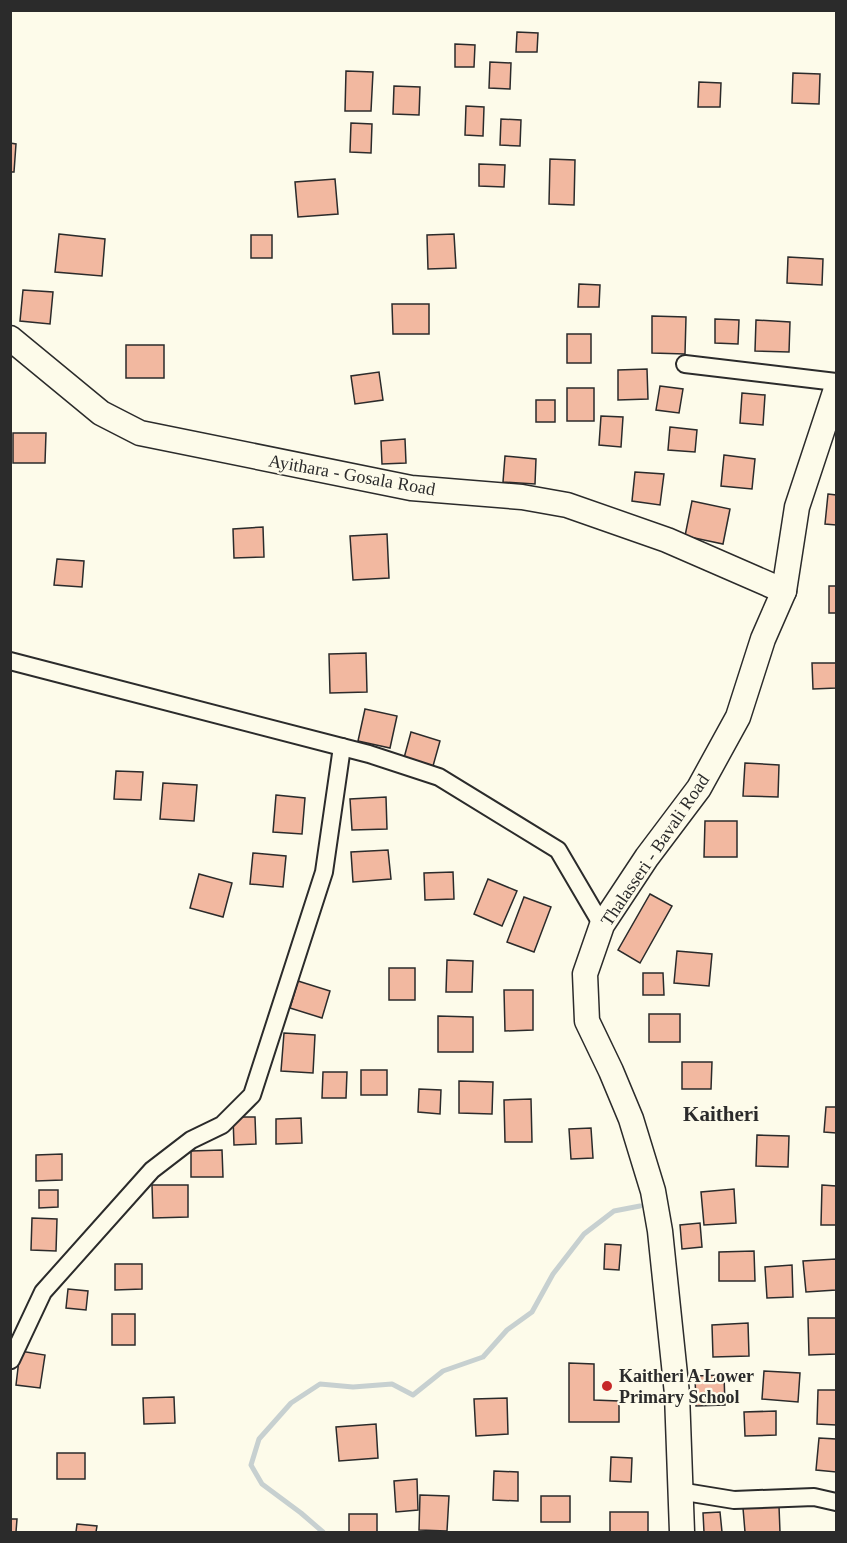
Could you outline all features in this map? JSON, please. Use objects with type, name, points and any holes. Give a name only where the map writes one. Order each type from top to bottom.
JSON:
[{"type":"main road","name":"Ayithara - Gosala Road","points":[[10,338],[101,413],[140,434],[411,488],[522,497],[567,505],[667,540],[784,591]]},
{"type":"main road","name":"Thalasseri - Bavali Road","points":[[682,1533],[677,1394],[669,1330],[665,1267],[653,1191],[632,1119],[587,1021],[585,974],[602,925],[647,857],[699,788],[738,717],[763,639],[784,591],[797,507],[837,389]]},
{"type":"street","points":[[685,364],[837,382]]},
{"type":"street","points":[[10,661],[342,747],[439,777],[558,850],[602,925]]},
{"type":"street","points":[[11,1360],[43,1292],[152,1170],[191,1140],[222,1125],[252,1095],[324,872],[342,747]]},
{"type":"street","points":[[679,1491],[734,1500],[813,1497],[837,1502]]},
{"type":"building","points":[[517,32],[538,33],[537,52],[516,52]]},
{"type":"building","points":[[455,44],[475,45],[474,67],[455,67]]},
{"type":"building","points":[[490,62],[511,63],[510,89],[489,88]]},
{"type":"building","points":[[346,71],[373,72],[371,111],[345,111]]},
{"type":"building","points":[[793,73],[820,74],[819,104],[792,103]]},
{"type":"building","points":[[699,82],[721,83],[720,107],[698,107]]},
{"type":"building","points":[[394,86],[420,87],[419,115],[393,114]]},
{"type":"building","points":[[466,106],[484,107],[483,136],[465,135]]},
{"type":"building","points":[[501,119],[521,120],[520,146],[500,145]]},
{"type":"building","points":[[351,123],[372,124],[371,153],[350,152]]},
{"type":"building","points":[[10,143],[16,144],[14,172],[10,172]]},
{"type":"building","points":[[550,159],[575,160],[574,205],[549,204]]},
{"type":"building","points":[[479,164],[505,165],[504,187],[479,186]]},
{"type":"building","points":[[335,179],[338,214],[298,217],[295,182]]},
{"type":"building","points":[[59,234],[105,239],[102,276],[55,272]]},
{"type":"building","points":[[454,234],[456,268],[428,269],[427,235]]},
{"type":"building","points":[[251,235],[272,235],[272,258],[251,258]]},
{"type":"building","points":[[788,257],[823,259],[822,285],[787,283]]},
{"type":"building","points":[[579,284],[600,285],[599,307],[578,307]]},
{"type":"building","points":[[23,290],[53,292],[50,324],[20,321]]},
{"type":"building","points":[[392,304],[429,304],[429,334],[393,334]]},
{"type":"building","points":[[652,316],[686,317],[685,354],[652,353]]},
{"type":"building","points":[[715,319],[739,320],[738,344],[715,343]]},
{"type":"building","points":[[756,320],[790,322],[789,352],[755,351]]},
{"type":"building","points":[[567,334],[591,334],[591,363],[567,363]]},
{"type":"building","points":[[126,345],[164,345],[164,378],[126,378]]},
{"type":"building","points":[[647,369],[648,399],[618,400],[618,370]]},
{"type":"building","points":[[379,372],[383,400],[355,404],[351,376]]},
{"type":"building","points":[[660,386],[683,389],[679,413],[656,410]]},
{"type":"building","points":[[567,388],[594,388],[594,421],[567,421]]},
{"type":"building","points":[[742,393],[765,395],[763,425],[740,423]]},
{"type":"building","points":[[536,400],[555,400],[555,422],[536,422]]},
{"type":"building","points":[[601,416],[623,417],[621,447],[599,445]]},
{"type":"building","points":[[670,427],[697,430],[695,452],[668,450]]},
{"type":"building","points":[[13,433],[46,433],[45,463],[13,463]]},
{"type":"building","points":[[405,439],[406,463],[382,464],[381,441]]},
{"type":"building","points":[[724,455],[755,459],[752,489],[721,486]]},
{"type":"building","points":[[505,456],[536,459],[535,484],[503,482]]},
{"type":"building","points":[[635,472],[664,474],[660,505],[632,501]]},
{"type":"building","points":[[828,494],[836,495],[836,525],[825,524]]},
{"type":"building","points":[[692,501],[730,509],[723,544],[685,536]]},
{"type":"building","points":[[263,527],[264,557],[234,558],[233,529]]},
{"type":"building","points":[[387,534],[389,578],[353,580],[350,536]]},
{"type":"building","points":[[57,559],[84,561],[82,587],[54,585]]},
{"type":"building","points":[[829,586],[836,586],[836,613],[829,613]]},
{"type":"building","points":[[366,653],[367,692],[330,693],[329,654]]},
{"type":"building","points":[[812,663],[836,663],[836,688],[813,689]]},
{"type":"building","points":[[365,709],[397,716],[390,748],[358,741]]},
{"type":"building","points":[[411,732],[440,741],[433,766],[404,758]]},
{"type":"building","points":[[745,763],[779,765],[778,797],[743,796]]},
{"type":"building","points":[[116,771],[143,772],[141,800],[114,799]]},
{"type":"building","points":[[163,783],[197,785],[194,821],[160,819]]},
{"type":"building","points":[[276,795],[305,798],[302,834],[273,832]]},
{"type":"building","points":[[386,797],[387,829],[352,830],[350,799]]},
{"type":"building","points":[[705,821],[737,821],[737,857],[704,857]]},
{"type":"building","points":[[388,850],[391,879],[353,882],[351,852]]},
{"type":"building","points":[[253,853],[286,856],[283,887],[250,884]]},
{"type":"building","points":[[453,872],[454,899],[425,900],[424,873]]},
{"type":"building","points":[[199,874],[232,883],[223,917],[190,908]]},
{"type":"building","points":[[488,879],[517,891],[502,926],[474,914]]},
{"type":"building","points":[[650,894],[672,906],[640,963],[618,950]]},
{"type":"building","points":[[524,897],[551,907],[534,952],[507,942]]},
{"type":"building","points":[[677,951],[712,954],[709,986],[674,983]]},
{"type":"building","points":[[447,960],[473,961],[472,992],[446,992]]},
{"type":"building","points":[[389,968],[415,968],[415,1000],[389,1000]]},
{"type":"building","points":[[643,973],[663,973],[664,995],[643,995]]},
{"type":"building","points":[[298,981],[330,991],[322,1018],[290,1008]]},
{"type":"building","points":[[504,990],[533,990],[533,1030],[505,1031]]},
{"type":"building","points":[[649,1014],[680,1014],[680,1042],[649,1042]]},
{"type":"building","points":[[438,1016],[473,1017],[473,1052],[438,1052]]},
{"type":"building","points":[[284,1033],[315,1035],[313,1073],[281,1071]]},
{"type":"building","points":[[682,1062],[712,1062],[711,1089],[682,1089]]},
{"type":"building","points":[[361,1070],[387,1070],[387,1095],[361,1095]]},
{"type":"building","points":[[323,1072],[347,1072],[346,1098],[322,1098]]},
{"type":"building","points":[[459,1081],[493,1082],[492,1114],[459,1113]]},
{"type":"building","points":[[419,1089],[441,1090],[440,1114],[418,1112]]},
{"type":"building","points":[[531,1099],[532,1142],[505,1142],[504,1100]]},
{"type":"building","points":[[826,1107],[836,1107],[836,1133],[824,1132]]},
{"type":"building","points":[[233,1117],[255,1117],[256,1144],[234,1145]]},
{"type":"building","points":[[301,1118],[302,1143],[276,1144],[276,1119]]},
{"type":"building","points":[[591,1128],[593,1158],[571,1159],[569,1129]]},
{"type":"building","points":[[757,1135],[789,1136],[788,1167],[756,1166]]},
{"type":"building","points":[[222,1150],[223,1177],[191,1177],[191,1151]]},
{"type":"building","points":[[62,1154],[62,1180],[36,1181],[36,1155]]},
{"type":"building","points":[[152,1185],[188,1185],[188,1217],[153,1218]]},
{"type":"building","points":[[822,1185],[836,1186],[836,1225],[821,1225]]},
{"type":"building","points":[[734,1189],[736,1223],[704,1225],[701,1192]]},
{"type":"building","points":[[39,1190],[58,1190],[58,1207],[39,1208]]},
{"type":"building","points":[[32,1218],[57,1219],[56,1251],[31,1250]]},
{"type":"building","points":[[700,1223],[702,1247],[682,1249],[680,1225]]},
{"type":"building","points":[[605,1244],[621,1245],[619,1270],[604,1269]]},
{"type":"building","points":[[754,1251],[755,1281],[719,1281],[719,1252]]},
{"type":"building","points":[[836,1259],[836,1290],[806,1292],[803,1261]]},
{"type":"building","points":[[115,1264],[142,1264],[142,1289],[115,1290]]},
{"type":"building","points":[[792,1265],[793,1297],[767,1298],[765,1267]]},
{"type":"building","points":[[68,1289],[88,1291],[86,1310],[66,1308]]},
{"type":"building","points":[[112,1314],[135,1314],[135,1345],[112,1345]]},
{"type":"building","points":[[808,1318],[836,1318],[836,1354],[809,1355]]},
{"type":"building","points":[[748,1323],[749,1356],[713,1357],[712,1325]]},
{"type":"building","points":[[20,1351],[45,1355],[40,1388],[16,1385]]},
{"type":"building","points":[[569,1363],[594,1364],[594,1400],[619,1401],[619,1422],[569,1422]]},
{"type":"building","points":[[764,1371],[800,1373],[798,1402],[762,1399]]},
{"type":"building","points":[[724,1375],[725,1405],[696,1406],[695,1376]]},
{"type":"building","points":[[818,1390],[836,1390],[836,1425],[817,1424]]},
{"type":"building","points":[[174,1397],[175,1423],[144,1424],[143,1398]]},
{"type":"building","points":[[507,1398],[508,1434],[476,1436],[474,1399]]},
{"type":"building","points":[[776,1411],[776,1435],[745,1436],[744,1412]]},
{"type":"building","points":[[376,1424],[378,1458],[339,1461],[336,1427]]},
{"type":"building","points":[[819,1438],[836,1439],[836,1472],[816,1470]]},
{"type":"building","points":[[57,1453],[85,1453],[85,1479],[57,1479]]},
{"type":"building","points":[[611,1457],[632,1458],[631,1482],[610,1481]]},
{"type":"building","points":[[494,1471],[518,1472],[518,1501],[493,1500]]},
{"type":"building","points":[[417,1479],[418,1510],[396,1512],[394,1481]]},
{"type":"building","points":[[420,1495],[449,1496],[447,1531],[419,1530]]},
{"type":"building","points":[[541,1496],[570,1496],[570,1522],[541,1522]]},
{"type":"building","points":[[779,1506],[780,1532],[745,1532],[743,1508]]},
{"type":"building","points":[[610,1512],[648,1512],[648,1532],[610,1532]]},
{"type":"building","points":[[720,1512],[722,1532],[704,1532],[703,1513]]},
{"type":"building","points":[[349,1514],[377,1514],[377,1532],[349,1532]]},
{"type":"building","points":[[10,1519],[17,1519],[16,1532],[10,1532]]},
{"type":"building","points":[[77,1524],[97,1526],[96,1532],[76,1532]]},
{"type":"waterway","points":[[323,1532],[262,1484],[251,1465],[259,1439],[291,1403],[320,1384],[353,1387],[392,1384],[413,1395],[443,1371],[483,1357],[507,1330],[532,1312],[553,1274],[584,1234],[614,1211],[640,1206]]},
{"type":"place","name":"Kaitheri A Lower Primary School","points":[[607,1386]]},
{"type":"district","name":"Kaitheri","points":[[721,1114]]}]
